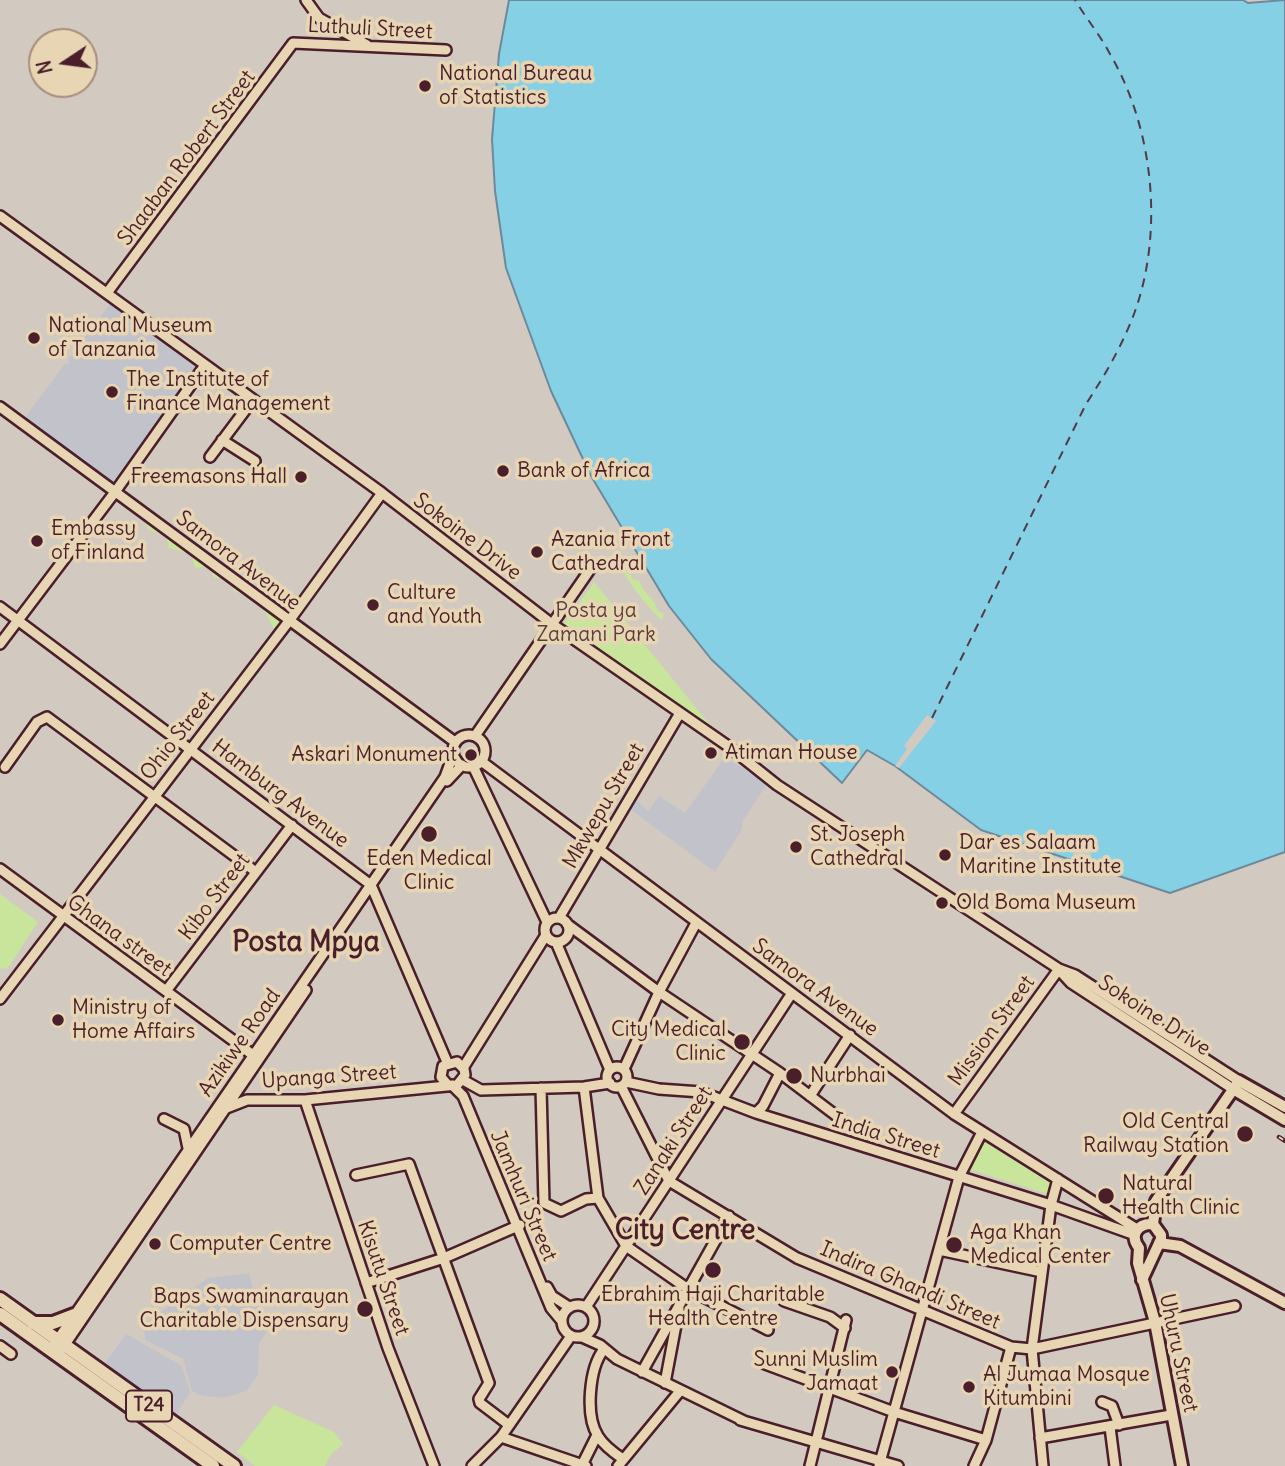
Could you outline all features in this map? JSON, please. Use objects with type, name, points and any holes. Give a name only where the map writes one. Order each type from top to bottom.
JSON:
[{"type":"highway","name":"T24","points":[[0,1299],[32,1323],[57,1348],[213,1466]]},
{"type":"highway","name":"T24","points":[[0,1314],[57,1348],[233,1466]]},
{"type":"highway","points":[[32,1323],[53,1323],[74,1315]]},
{"type":"main road","points":[[1236,1085],[1285,1107]]},
{"type":"main road","points":[[1236,1085],[1285,1120]]},
{"type":"main road","points":[[1142,1280],[1158,1242],[1153,1224],[1156,1201],[1236,1085]]},
{"type":"main road","points":[[1136,1232],[1153,1224]]},
{"type":"main road","name":"Uhuru Street","points":[[1136,1232],[1142,1280],[1155,1322],[1182,1466]]},
{"type":"main road","points":[[1139,1248],[1158,1242],[1180,1247],[1285,1303]]},
{"type":"street","points":[[306,0],[312,11],[328,25],[372,48]]},
{"type":"street","name":"Luthuli Street","points":[[293,43],[446,50]]},
{"type":"street","name":"Shaaban Robert Street","points":[[107,293],[293,43]]},
{"type":"street","name":"Sokoine Drive","points":[[0,216],[382,493],[552,624],[728,746],[823,817],[870,844],[1059,970],[1071,983],[1236,1085]]},
{"type":"street","points":[[0,644],[115,492],[205,365]]},
{"type":"street","points":[[210,457],[252,401]]},
{"type":"street","name":"Samora Avenue","points":[[0,407],[455,742]]},
{"type":"street","points":[[222,440],[256,461]]},
{"type":"street","name":"Ohio Street","points":[[0,999],[153,795],[289,621],[382,493]]},
{"type":"street","points":[[475,736],[591,568]]},
{"type":"street","name":"Hamburg Avenue","points":[[0,607],[373,887]]},
{"type":"street","name":"Mkwepu Street","points":[[556,942],[568,935],[563,921],[680,712]]},
{"type":"street","points":[[5,767],[37,722],[47,717],[256,872]]},
{"type":"street","points":[[453,1082],[546,935],[547,922],[477,764],[484,746],[475,736],[462,736],[455,742],[453,755],[462,765],[477,764]]},
{"type":"street","name":"Azikiwe Road","points":[[57,1348],[74,1315],[188,1150],[242,1083],[373,887],[445,777],[453,755]]},
{"type":"street","name":"Samora Avenue","points":[[477,764],[601,850],[954,1114],[1136,1232]]},
{"type":"street","name":"Azikiwe Road","points":[[57,1348],[220,1110],[253,1055],[450,777],[462,765]]},
{"type":"street","name":"Kibo Street","points":[[166,991],[292,825]]},
{"type":"street","name":"Ghana street","points":[[0,869],[63,918],[253,1055]]},
{"type":"street","points":[[373,887],[447,1062]]},
{"type":"street","points":[[547,922],[563,921],[659,992],[780,1073],[842,1120]]},
{"type":"street","points":[[669,1181],[624,1084],[624,1069],[659,992],[696,923]]},
{"type":"street","points":[[447,1062],[441,1071],[453,1082],[481,1090],[584,1087],[610,1083],[610,1070],[556,942],[546,935]]},
{"type":"street","name":"Mission Street","points":[[954,1114],[1059,970]]},
{"type":"street","name":"Zanaki Street","points":[[586,1307],[792,993]]},
{"type":"street","points":[[810,1096],[850,1035]]},
{"type":"street","points":[[447,1062],[457,1062],[463,1068]]},
{"type":"street","points":[[610,1070],[614,1067],[624,1069]]},
{"type":"street","points":[[755,1113],[763,1106],[780,1073]]},
{"type":"street","name":"Upanga Street","points":[[220,1110],[247,1100],[305,1100],[453,1082]]},
{"type":"street","name":"Jamhuri Street","points":[[453,1082],[551,1296],[569,1307]]},
{"type":"street","points":[[242,1083],[247,1100]]},
{"type":"street","name":"India Street","points":[[610,1083],[701,1092],[755,1113],[1136,1232]]},
{"type":"street","points":[[541,1087],[544,1203],[561,1210],[586,1199],[598,1198]]},
{"type":"street","points":[[584,1087],[598,1198],[626,1247],[688,1289],[768,1330]]},
{"type":"street","name":"Kisutu Street","points":[[305,1100],[366,1283],[433,1466]]},
{"type":"street","points":[[164,1119],[184,1129],[188,1150]]},
{"type":"street","points":[[880,1463],[959,1177],[982,1132]]},
{"type":"street","points":[[356,1175],[409,1164],[489,1383],[480,1403],[509,1425]]},
{"type":"street","points":[[1043,1466],[1032,1349],[1051,1205],[1058,1179]]},
{"type":"street","name":"Indira Ghandi Street","points":[[669,1181],[797,1258],[1011,1347],[1032,1349],[1235,1306]]},
{"type":"street","points":[[642,1372],[729,1216]]},
{"type":"street","points":[[366,1283],[444,1258],[518,1226]]},
{"type":"street","name":"Jamhuri Street","points":[[518,1226],[551,1308],[562,1320]]},
{"type":"street","points":[[939,1250],[1042,1272]]},
{"type":"street","points":[[784,1301],[846,1324],[810,1466]]},
{"type":"street","points":[[665,1383],[680,1304]]},
{"type":"street","points":[[501,1437],[584,1465],[597,1435],[592,1387],[602,1347],[592,1314],[586,1307],[569,1307],[562,1320],[564,1329],[571,1336],[582,1337],[602,1347],[642,1372],[741,1420],[880,1463],[898,1466]]},
{"type":"street","points":[[582,1337],[590,1332],[594,1323]]},
{"type":"street","points":[[472,1466],[501,1437],[571,1336]]},
{"type":"street","points":[[0,1346],[11,1354]]},
{"type":"street","points":[[974,1466],[986,1440],[1011,1347]]},
{"type":"street","points":[[765,1364],[894,1412],[986,1440]]},
{"type":"street","points":[[597,1435],[621,1462],[680,1391]]},
{"type":"street","points":[[1102,1402],[1112,1406],[1115,1466]]},
{"type":"street","points":[[1040,1438],[1171,1415]]},
{"type":"shaded area","name":"The Institute of Finance Management","points":[[112,301],[200,367],[113,484],[25,418],[65,363],[69,365],[68,360]]},
{"type":"shaded area","points":[[725,757],[767,784],[742,822],[742,829],[715,872],[630,809],[637,800],[648,811],[659,796],[685,813]]},
{"type":"shaded area","points":[[249,1273],[256,1302],[268,1330],[259,1344],[258,1375],[247,1391],[223,1398],[199,1395],[192,1391],[183,1359],[145,1340],[144,1324],[208,1278]]},
{"type":"shaded area","points":[[126,1334],[182,1366],[190,1392],[176,1415],[105,1363]]},
{"type":"green space","points":[[129,496],[161,520],[170,533],[183,535],[194,550],[203,549],[213,563],[223,564],[234,577],[287,614],[284,626],[273,628],[258,605],[234,591],[230,578],[214,578],[209,566],[195,568],[191,554],[169,548],[166,536],[148,529],[143,513],[130,511],[125,498]]},
{"type":"green space","points":[[616,560],[619,565],[625,565],[632,579],[640,581],[658,611],[664,614],[662,620],[641,597],[624,572],[611,562]]},
{"type":"green space","name":"Posta ya Zamani Park","points":[[594,582],[718,735],[561,627]]},
{"type":"green space","points":[[0,894],[38,922],[7,969],[0,968]]},
{"type":"green space","points":[[982,1137],[1055,1181],[1047,1194],[966,1168]]},
{"type":"green space","points":[[274,1405],[334,1432],[343,1444],[330,1455],[325,1466],[255,1466],[237,1452]]},
{"type":"water","points":[[509,0],[1243,0],[1248,3],[1285,0],[1285,852],[1170,893],[981,830],[895,766],[867,750],[842,783],[711,659],[669,606],[591,476],[551,391],[506,268],[495,191],[492,139],[499,54]]},
{"type":"pier","points":[[927,715],[936,721],[899,768],[895,766],[907,749],[904,746]]},
{"type":"pier","points":[[1079,836],[1096,841],[1087,865],[1073,855]]},
{"type":"ferry route","points":[[932,718],[1086,404],[1124,337],[1143,283],[1151,216],[1145,148],[1125,83],[1106,47],[1075,0]]},
{"type":"railway","points":[[1279,1137],[1285,1141]]},
{"type":"place","name":"National Bureau of Statistics","points":[[425,86]]},
{"type":"place","name":"National Museum of Tanzania","points":[[34,338]]},
{"type":"place","name":"The Institute of Finance Management","points":[[112,392]]},
{"type":"place","name":"Bank of Africa","points":[[503,471]]},
{"type":"place","name":"Freemasons Hall","points":[[301,477]]},
{"type":"place","name":"Embassy of Finland","points":[[37,541]]},
{"type":"place","name":"Azania Front Cathedral","points":[[537,552]]},
{"type":"place","name":"Culture and Youth","points":[[373,605]]},
{"type":"place","name":"Atiman House","points":[[711,753]]},
{"type":"place","name":"Askari Monument","points":[[471,755]]},
{"type":"place","name":"Eden Medical Clinic","points":[[429,834]]},
{"type":"place","name":"St. Joseph Cathedral","points":[[796,847]]},
{"type":"place","name":"Dar es Salaam Maritine Institute","points":[[945,855]]},
{"type":"place","name":"Old Boma Museum","points":[[942,903]]},
{"type":"place","name":"Ministry of Home Affairs","points":[[58,1020]]},
{"type":"place","name":"City Medical Clinic","points":[[742,1042]]},
{"type":"place","name":"Nurbhai","points":[[794,1076]]},
{"type":"place","name":"Old Central Railway Station","points":[[1245,1134]]},
{"type":"place","name":"Natural Health Clinic","points":[[1106,1196]]},
{"type":"place","name":"Computer Centre","points":[[155,1244]]},
{"type":"place","name":"Aga Khan Medical Center","points":[[954,1245]]},
{"type":"place","name":"Ebrahim Haji Charitable Health Centre","points":[[713,1270]]},
{"type":"place","name":"Baps Swaminarayan Charitable Dispensary","points":[[365,1309]]},
{"type":"place","name":"Sunni Muslim Jamaat","points":[[892,1372]]},
{"type":"place","name":"Al Jumaa Mosque Kitumbini","points":[[969,1387]]},
{"type":"district","name":"Posta Mpya","points":[[306,943]]},
{"type":"district","name":"City Centre","points":[[685,1231]]}]
